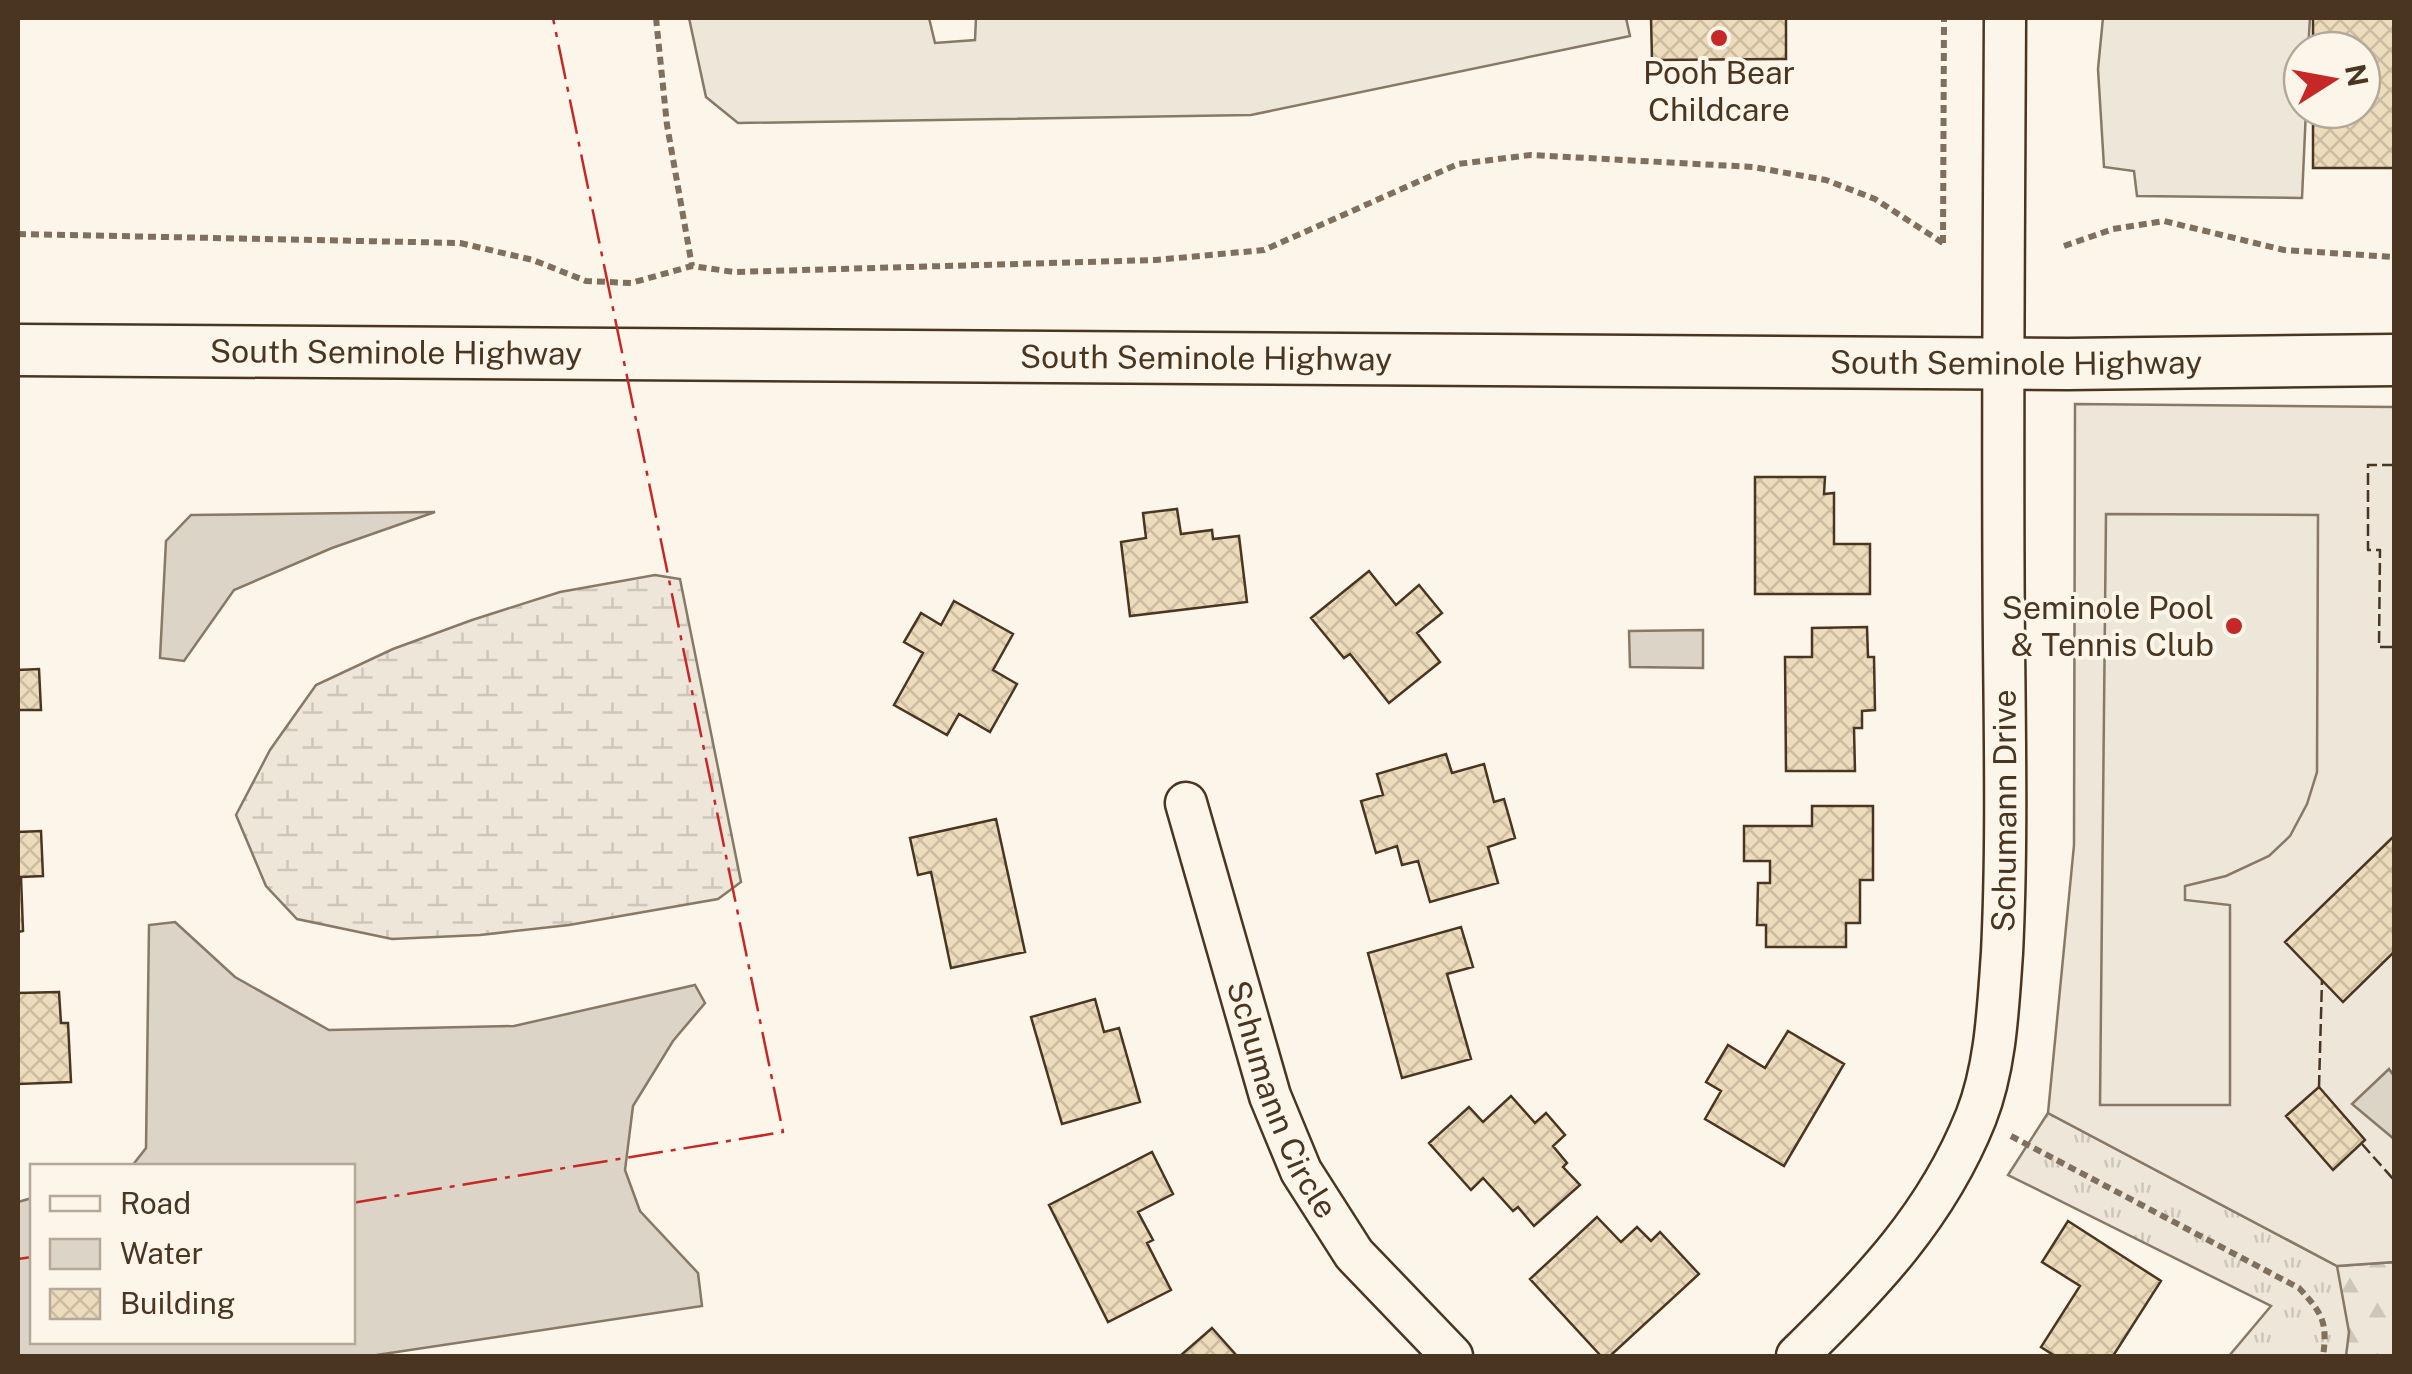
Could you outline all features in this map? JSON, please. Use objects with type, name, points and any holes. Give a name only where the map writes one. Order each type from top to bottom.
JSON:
[{"type":"street","name":"Schumann Drive","points":[[1797,1356],[1897,1253],[1927,1212],[1976,1117],[1990,1074],[2007,863],[2005,18]]},
{"type":"street","name":"South Seminole Highway","points":[[18,350],[2004,362],[2394,360]]},
{"type":"street","name":"Schumann Circle","points":[[1186,804],[1270,1096],[1301,1172],[1354,1254],[1452,1356]]},
{"type":"path","points":[[656,18],[667,125],[692,266]]},
{"type":"path","points":[[18,234],[460,243],[532,260],[586,281],[630,283],[692,266],[752,272],[1214,257],[1264,250],[1458,164],[1532,155],[1754,167],[1826,180],[1875,199],[1943,243],[1944,18]]},
{"type":"path","points":[[2064,246],[2113,229],[2164,221],[2284,250],[2394,257]]},
{"type":"path","points":[[2022,1141],[2299,1288],[2318,1309],[2327,1331],[2324,1356]]},
{"type":"green space","name":"Seminole Pool & Tennis Club","points":[[2075,404],[2394,407],[2394,1262],[2337,1266],[2048,1113],[2074,845]]},
{"type":"green space","points":[[655,575],[680,579],[741,882],[718,899],[569,925],[392,939],[297,919],[266,886],[236,815],[270,750],[316,685],[393,649],[472,620],[560,592]]},
{"type":"green space","points":[[2048,1113],[2337,1266],[2394,1262],[2394,1356],[2229,1356],[2271,1306],[2008,1175]]},
{"type":"green space","points":[[2394,1262],[2394,1356],[2346,1356],[2349,1332],[2337,1266]]},
{"type":"shaded area","points":[[689,18],[929,18],[935,43],[975,40],[976,18],[1626,18],[1630,36],[1251,115],[738,123],[706,97]]},
{"type":"shaded area","points":[[2103,18],[2310,18],[2309,30],[2282,30],[2282,130],[2305,130],[2302,198],[2137,196],[2134,171],[2104,167],[2098,69]]},
{"type":"shaded area","points":[[2106,514],[2318,515],[2317,772],[2307,804],[2290,836],[2269,856],[2226,876],[2185,886],[2185,900],[2230,905],[2230,1105],[2100,1105]]},
{"type":"water","points":[[435,512],[332,548],[234,590],[184,661],[160,658],[166,541],[191,515]]},
{"type":"water","points":[[1703,630],[1703,668],[1630,667],[1629,631]]},
{"type":"water","points":[[175,922],[235,977],[329,1030],[514,1026],[695,985],[705,1003],[673,1041],[633,1106],[625,1170],[640,1211],[698,1273],[702,1306],[370,1356],[18,1356],[18,1202],[30,1199],[30,1344],[355,1344],[355,1164],[134,1164],[146,1148],[149,925]]},
{"type":"water","points":[[2389,1069],[2394,1076],[2394,1139],[2352,1104]]},
{"type":"building","name":"Pooh Bear Childcare","points":[[1651,18],[1786,18],[1786,59],[1652,60]]},
{"type":"building","points":[[2313,18],[2394,18],[2394,168],[2313,168],[2313,130],[2382,130],[2382,30],[2313,30]]},
{"type":"building","points":[[1755,477],[1825,477],[1824,494],[1834,493],[1834,544],[1870,544],[1870,594],[1755,594]]},
{"type":"building","points":[[1177,509],[1181,534],[1212,530],[1213,539],[1239,536],[1247,602],[1130,616],[1121,542],[1146,538],[1143,513]]},
{"type":"building","points":[[1369,571],[1396,605],[1419,585],[1442,613],[1417,633],[1440,662],[1389,703],[1350,654],[1344,658],[1311,618]]},
{"type":"building","points":[[954,601],[1013,634],[993,670],[1017,684],[990,732],[959,714],[947,735],[894,705],[923,653],[904,642],[921,613],[941,625]]},
{"type":"building","points":[[1867,627],[1868,657],[1874,657],[1875,710],[1862,711],[1862,728],[1854,728],[1855,771],[1786,771],[1785,657],[1812,657],[1812,628]]},
{"type":"building","points":[[39,669],[41,710],[18,710],[18,670]]},
{"type":"building","points":[[1446,754],[1452,773],[1484,764],[1494,802],[1504,799],[1515,838],[1488,847],[1498,883],[1430,902],[1418,861],[1402,865],[1397,846],[1376,853],[1361,801],[1383,795],[1377,774]]},
{"type":"building","points":[[1812,806],[1873,806],[1873,880],[1860,880],[1860,923],[1846,923],[1846,947],[1766,947],[1766,925],[1757,925],[1758,883],[1770,883],[1770,861],[1744,861],[1744,826],[1812,826]]},
{"type":"building","points":[[996,819],[1025,952],[951,968],[931,872],[918,875],[910,838]]},
{"type":"building","points":[[41,831],[43,876],[21,877],[23,931],[18,932],[18,832]]},
{"type":"building","points":[[2394,836],[2394,952],[2343,1002],[2285,942]]},
{"type":"building","points":[[1461,927],[1473,967],[1447,974],[1471,1059],[1402,1078],[1368,953]]},
{"type":"building","points":[[59,992],[61,1023],[68,1023],[71,1082],[18,1084],[18,993]]},
{"type":"building","points":[[1095,999],[1104,1032],[1119,1028],[1140,1102],[1062,1124],[1031,1017]]},
{"type":"building","points":[[1788,1031],[1844,1064],[1784,1166],[1705,1119],[1721,1091],[1706,1082],[1728,1045],[1765,1068]]},
{"type":"building","points":[[2319,1087],[2365,1140],[2333,1170],[2286,1116]]},
{"type":"building","points":[[1511,1096],[1535,1123],[1546,1113],[1565,1135],[1553,1146],[1567,1163],[1563,1167],[1580,1185],[1534,1226],[1518,1207],[1513,1211],[1483,1178],[1471,1190],[1429,1143],[1469,1107],[1483,1122]]},
{"type":"building","points":[[1152,1152],[1173,1194],[1138,1212],[1153,1240],[1147,1243],[1171,1290],[1108,1322],[1049,1205]]},
{"type":"building","points":[[1597,1217],[1621,1242],[1637,1227],[1651,1241],[1660,1232],[1699,1274],[1610,1356],[1601,1356],[1530,1279]]},
{"type":"building","points":[[2068,1221],[2161,1281],[2113,1356],[2055,1356],[2041,1347],[2080,1286],[2042,1262]]},
{"type":"building","points":[[1212,1328],[1237,1356],[1180,1356]]},
{"type":"fence","points":[[2394,465],[2368,465],[2368,550],[2380,550],[2379,647],[2394,647]]},
{"type":"fence","points":[[2319,1087],[2322,980]]},
{"type":"fence","points":[[2362,1144],[2394,1180]]},
{"type":"power","points":[[355,1203],[783,1132],[553,18]]},
{"type":"power","points":[[18,1259],[30,1257]]},
{"type":"place","name":"Pooh Bear Childcare","points":[[1719,38]]},
{"type":"place","name":"Seminole Pool & Tennis Club","points":[[2234,626]]}]
